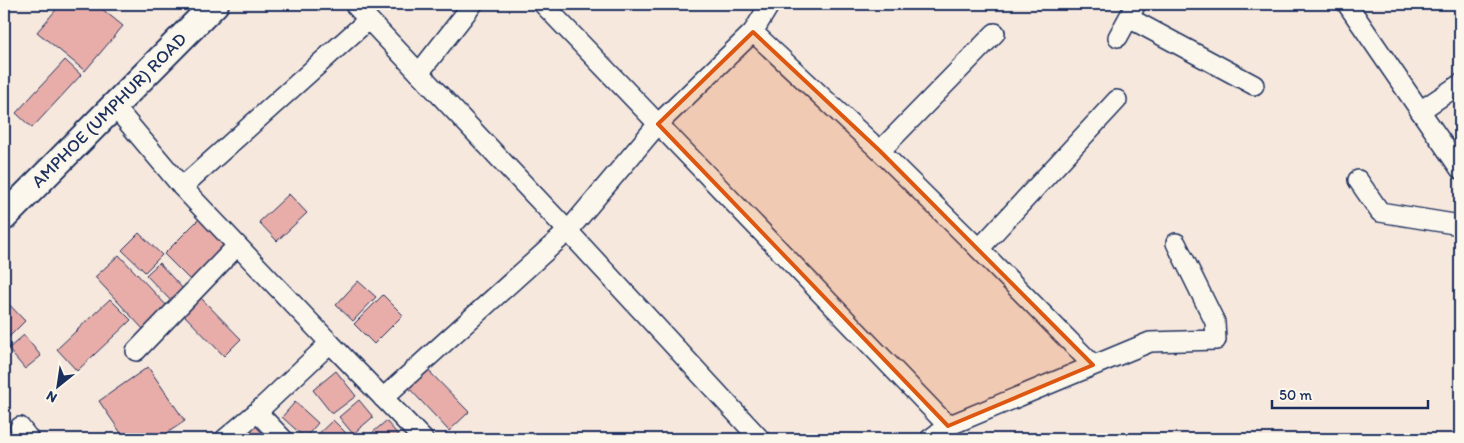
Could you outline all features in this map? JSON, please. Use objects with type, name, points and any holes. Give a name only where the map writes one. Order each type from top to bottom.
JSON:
[{"type":"street","name":"AMPHOE (UMPHUR) ROAD","points":[[4,217],[215,4]]},
{"type":"street","points":[[354,4],[568,231],[753,437]]},
{"type":"street","points":[[419,73],[473,4]]},
{"type":"street","points":[[543,4],[948,426]]},
{"type":"street","points":[[383,398],[568,231],[658,124],[753,32],[770,4]]},
{"type":"street","points":[[1347,4],[1460,169]]},
{"type":"street","points":[[1118,37],[1133,11],[1254,85]]},
{"type":"street","points":[[182,187],[368,20]]},
{"type":"street","points":[[753,32],[880,151],[1093,366]]},
{"type":"street","points":[[880,151],[995,33]]},
{"type":"street","points":[[1420,110],[1460,84]]},
{"type":"street","points":[[979,249],[1118,100]]},
{"type":"street","points":[[114,106],[182,187],[423,439]]},
{"type":"street","points":[[1358,180],[1380,212],[1460,226]]},
{"type":"street","points":[[930,439],[948,426],[1150,342],[1216,340],[1215,322],[1176,244]]},
{"type":"street","points":[[136,351],[237,246]]},
{"type":"street","points":[[225,439],[257,412],[330,343]]},
{"type":"street","points":[[257,412],[282,439]]},
{"type":"highlighted area","points":[[753,32],[880,151],[1093,365],[948,426],[658,124]]},
{"type":"building","points":[[61,4],[96,4],[123,26],[85,71],[37,32]]},
{"type":"building","points":[[65,60],[81,75],[32,128],[16,113]]},
{"type":"building","points":[[289,194],[307,213],[277,241],[259,222]]},
{"type":"building","points":[[200,218],[228,246],[192,282],[164,254]]},
{"type":"building","points":[[139,233],[162,255],[145,272],[122,250]]},
{"type":"building","points":[[119,255],[167,306],[143,329],[95,277]]},
{"type":"building","points":[[159,263],[185,291],[173,303],[146,275]]},
{"type":"building","points":[[358,281],[376,297],[353,321],[336,305]]},
{"type":"building","points":[[383,295],[403,315],[374,344],[354,324]]},
{"type":"building","points":[[201,298],[241,339],[224,356],[184,315]]},
{"type":"building","points":[[4,299],[25,321],[4,342]]},
{"type":"building","points":[[110,299],[131,320],[77,371],[57,349]]},
{"type":"building","points":[[24,335],[41,356],[25,369],[8,349]]},
{"type":"building","points":[[148,367],[185,421],[158,439],[125,439],[99,401]]},
{"type":"building","points":[[426,368],[469,412],[449,431],[407,386]]},
{"type":"building","points":[[336,371],[356,396],[332,414],[313,390]]},
{"type":"building","points":[[359,400],[373,417],[353,434],[339,417]]},
{"type":"building","points":[[295,402],[318,423],[305,438],[282,417]]},
{"type":"building","points":[[333,420],[352,439],[313,439]]},
{"type":"building","points":[[260,421],[275,439],[246,439],[242,435]]},
{"type":"building","points":[[386,421],[402,439],[365,439]]}]
